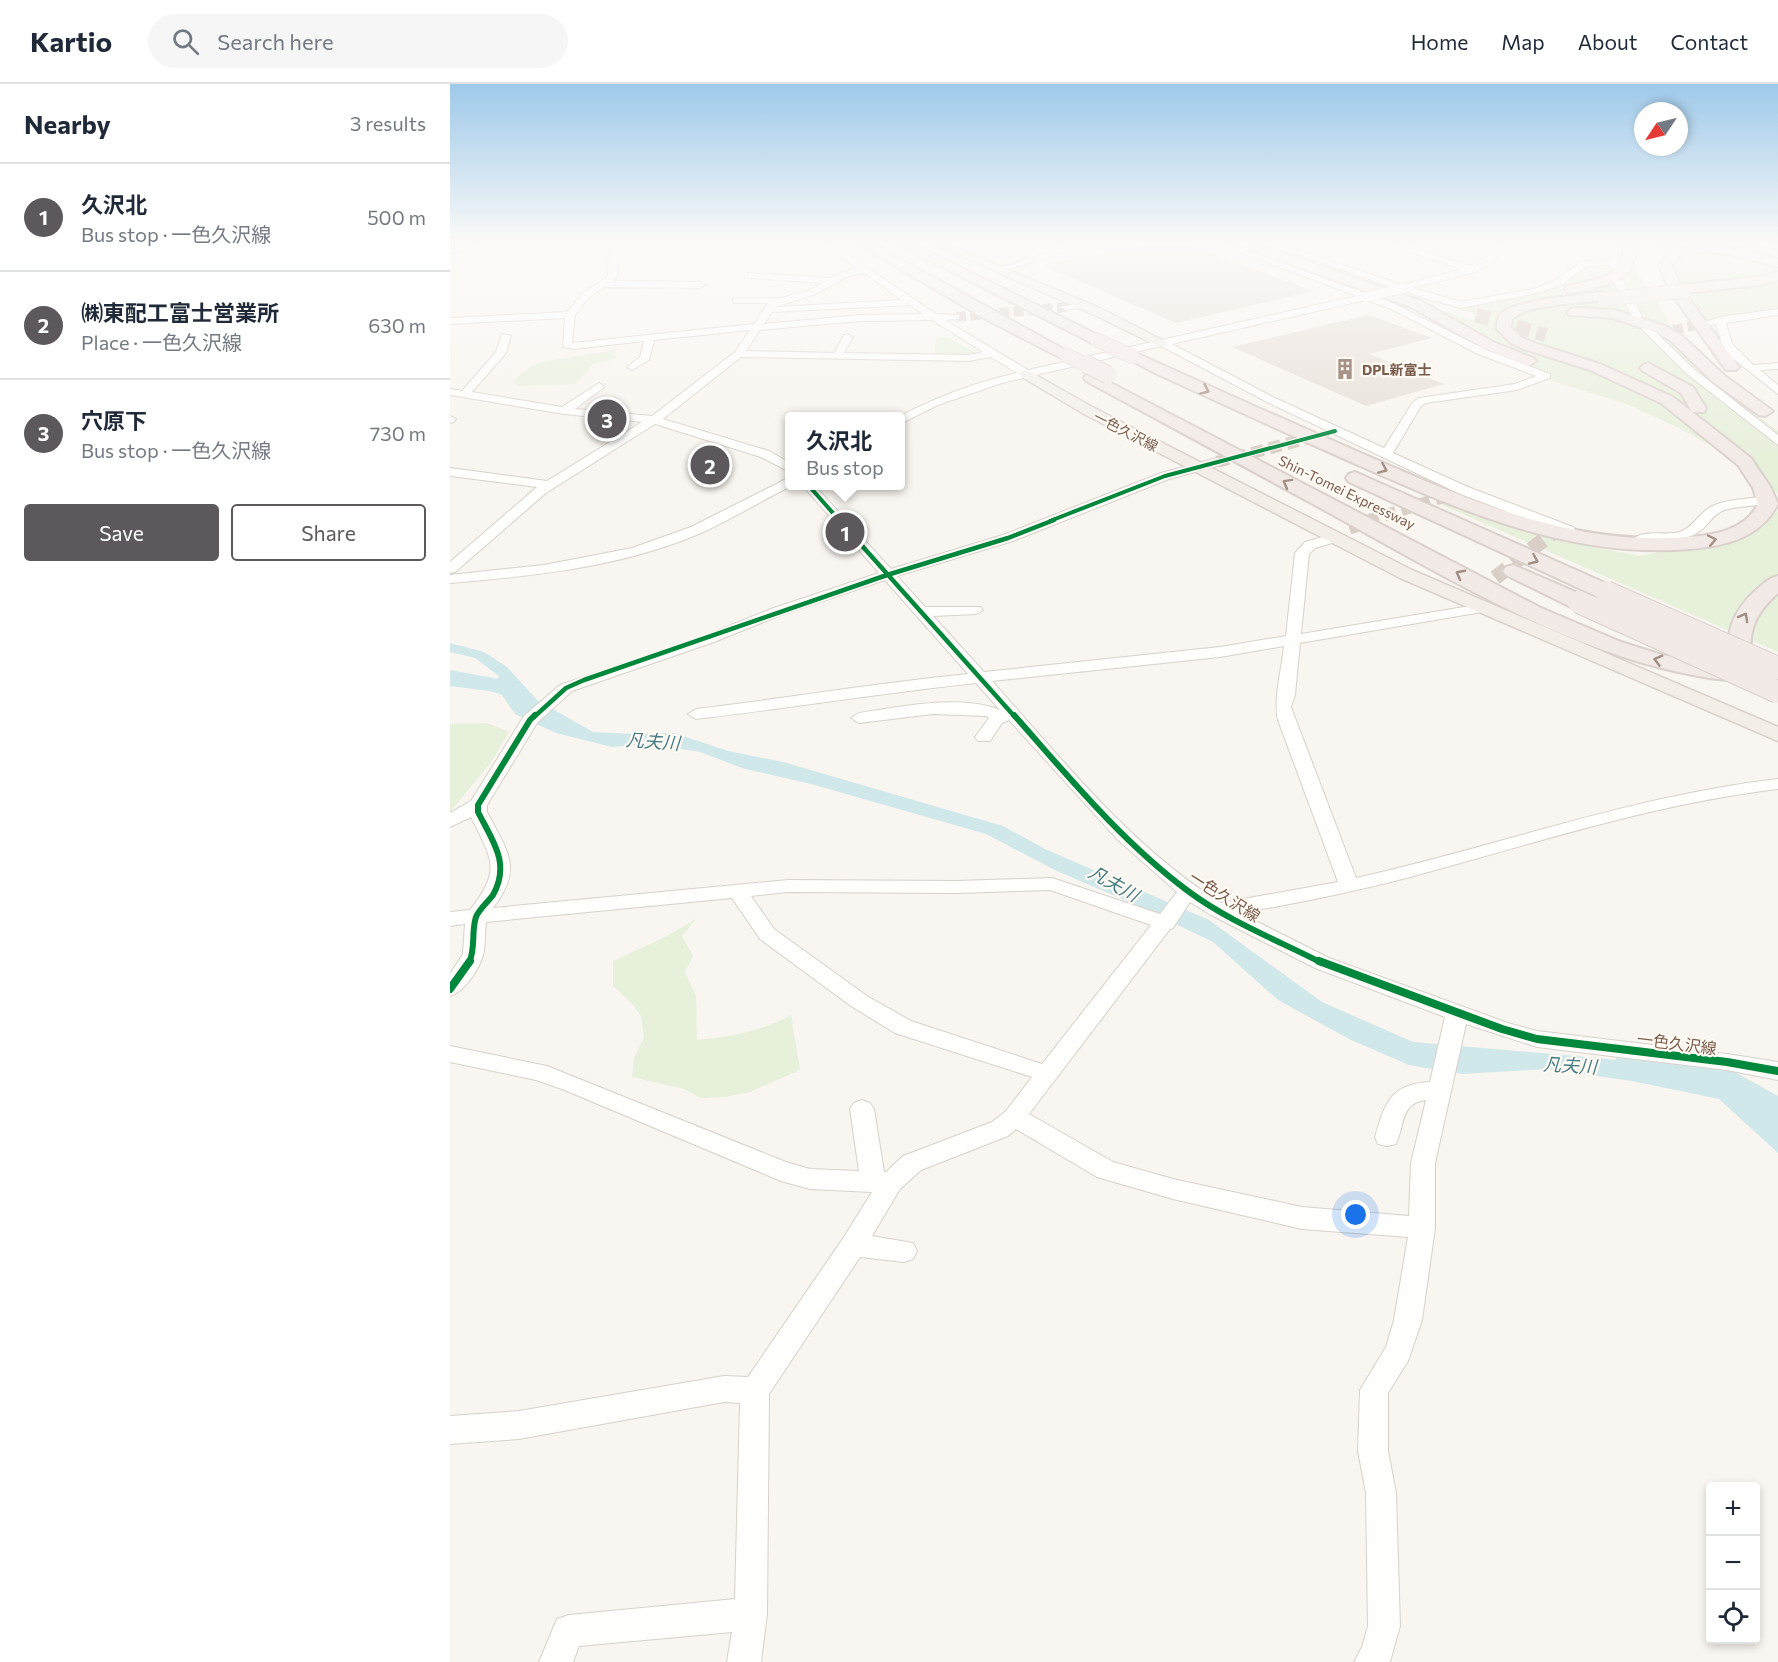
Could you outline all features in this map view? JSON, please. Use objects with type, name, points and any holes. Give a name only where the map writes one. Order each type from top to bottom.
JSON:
[{"type":"highway","points":[[989,316],[1061,356],[1113,369],[1494,515],[1573,539],[1613,544],[1671,546],[1715,540],[1750,528],[1764,514],[1768,504],[1762,488],[1745,462]]},
{"type":"highway","name":"Shin-Tomei Expressway","points":[[1026,316],[1079,344],[1113,369],[1316,468]]},
{"type":"highway","points":[[1048,316],[1097,340],[1113,369],[1305,493],[1566,627],[1658,660],[1730,673],[1778,673]]},
{"type":"highway","points":[[1436,316],[1488,345],[1514,356],[1689,410]]},
{"type":"highway","points":[[1472,316],[1483,319],[1492,335],[1514,347],[1604,374],[1654,393]]},
{"type":"highway","points":[[1483,319],[1487,316]]},
{"type":"highway","points":[[1509,316],[1505,318],[1504,329],[1516,340],[1595,368],[1689,410],[1770,468]]},
{"type":"highway","points":[[1518,316],[1514,318],[1512,328],[1516,334],[1536,345],[1672,392]]},
{"type":"highway","points":[[1554,316],[1531,325],[1532,333],[1550,345],[1648,378],[1672,392],[1745,462],[1778,486]]},
{"type":"highway","points":[[1620,316],[1648,324],[1676,338],[1719,379],[1772,411]]},
{"type":"highway","points":[[1686,316],[1772,411],[1778,423]]},
{"type":"highway","points":[[1694,316],[1731,367]]},
{"type":"highway","points":[[1678,322],[1709,358],[1772,411]]},
{"type":"highway","points":[[1637,364],[1688,390],[1689,410]]},
{"type":"highway","name":"Shin-Tomei Expressway","points":[[1340,471],[1778,668]]},
{"type":"highway","name":"Shin-Tomei Expressway","points":[[1344,490],[1451,541]]},
{"type":"highway","points":[[1494,562],[1778,692]]},
{"type":"highway","points":[[1778,582],[1751,605],[1739,626],[1737,651],[1747,675],[1778,706]]},
{"type":"main road","points":[[1104,316],[1162,343]]},
{"type":"main road","name":"一色久沢線","points":[[1027,374],[1089,411],[1330,536],[1778,735]]},
{"type":"street","points":[[450,321],[557,316]]},
{"type":"street","points":[[570,316],[567,345],[884,316],[956,317]]},
{"type":"street","points":[[450,569],[551,485],[654,420],[739,354],[763,316]]},
{"type":"street","points":[[931,316],[1027,374]]},
{"type":"street","points":[[905,418],[934,403],[960,393],[1027,374],[1283,316]]},
{"type":"street","points":[[1386,454],[1417,404],[1422,400],[1516,387],[1546,376],[1482,352],[1413,316]]},
{"type":"street","points":[[1706,323],[1751,316]]},
{"type":"street","points":[[1720,320],[1728,344],[1750,368],[1778,392]]},
{"type":"street","points":[[1652,331],[1692,372],[1778,441]]},
{"type":"street","points":[[466,393],[501,353],[506,336]]},
{"type":"street","points":[[632,367],[645,358],[650,337]]},
{"type":"street","points":[[837,356],[848,337]]},
{"type":"street","points":[[1162,343],[1270,400],[1386,454],[1458,492],[1556,529],[1626,539],[1681,536],[1694,530],[1710,513],[1720,507],[1759,501]]},
{"type":"street","points":[[739,354],[968,358],[994,353]]},
{"type":"street","points":[[794,368],[800,355]]},
{"type":"street","points":[[917,369],[934,357]]},
{"type":"street","points":[[1750,368],[1778,366]]},
{"type":"street","points":[[564,411],[599,386]]},
{"type":"street","points":[[450,392],[564,411],[654,420],[765,454],[785,466]]},
{"type":"street","points":[[1321,435],[1335,431]]},
{"type":"street","points":[[450,822],[478,804],[530,720],[566,688],[887,575],[1008,538],[1137,486],[1217,462]]},
{"type":"street","points":[[450,472],[551,485]]},
{"type":"street","points":[[450,579],[557,568],[666,541],[696,530],[785,483]]},
{"type":"street","name":"一色久沢線","points":[[813,490],[981,677],[1008,715],[1184,897],[1218,910],[1322,963],[1457,1014],[1537,1039],[1727,1062],[1778,1071]]},
{"type":"street","points":[[1349,527],[1310,545],[1302,553],[1294,639],[1287,695],[1283,707],[1349,886]]},
{"type":"street","points":[[696,714],[828,698],[889,687],[1210,654],[1294,639],[1475,600]]},
{"type":"street","points":[[922,612],[976,610]]},
{"type":"street","points":[[859,718],[938,709],[975,710],[1008,715]]},
{"type":"street","points":[[984,737],[996,719],[1008,715]]},
{"type":"street","points":[[1218,910],[1325,892],[1587,822],[1730,788],[1778,784]]},
{"type":"street","points":[[450,989],[466,969],[473,954],[476,916],[493,894],[499,877],[501,859],[478,812],[478,804]]},
{"type":"street","points":[[450,919],[788,886],[957,887],[1052,884],[1166,923]]},
{"type":"street","points":[[738,892],[767,934],[859,1001],[903,1027],[1048,1074]]},
{"type":"street","points":[[744,1662],[751,1614],[755,1391],[853,1245],[882,1182],[912,1163],[1000,1129],[1014,1117],[1184,897]]},
{"type":"street","points":[[1371,1662],[1376,1656],[1384,1626],[1381,1493],[1373,1451],[1374,1390],[1398,1352],[1408,1320],[1422,1228],[1423,1163],[1457,1014]]},
{"type":"street","points":[[450,1054],[549,1075],[782,1171],[810,1179],[882,1182]]},
{"type":"street","points":[[1387,1137],[1397,1103],[1403,1096],[1441,1086]]},
{"type":"street","points":[[862,1109],[882,1182]]},
{"type":"street","points":[[1014,1117],[1106,1170],[1173,1189],[1302,1218],[1422,1228]]},
{"type":"street","points":[[853,1245],[904,1251]]},
{"type":"street","points":[[450,1430],[519,1425],[724,1389],[755,1391]]},
{"type":"street","points":[[556,1662],[569,1631],[751,1614]]},
{"type":"green space","points":[[1427,316],[1458,316],[1471,320],[1480,316],[1665,316],[1696,369],[1778,431],[1778,494],[1731,457],[1679,428],[1626,404],[1542,378],[1491,354]]},
{"type":"green space","points":[[1702,316],[1755,316],[1709,323]]},
{"type":"green space","points":[[947,337],[978,354],[935,356],[936,339]]},
{"type":"green space","points":[[615,350],[616,359],[593,364],[576,384],[518,386],[512,381],[530,367],[541,362]]},
{"type":"green space","points":[[1446,498],[1504,525],[1581,545],[1641,556],[1755,530],[1778,511],[1778,652],[1435,502]]},
{"type":"green space","points":[[487,723],[509,732],[491,762],[450,812],[450,724]]},
{"type":"green space","points":[[696,919],[682,936],[693,956],[685,972],[696,996],[697,1040],[745,1032],[780,1021],[791,1015],[800,1070],[750,1092],[725,1097],[701,1098],[684,1089],[632,1077],[634,1058],[644,1038],[641,1016],[613,986],[613,961],[663,938]]},
{"type":"water","points":[[450,643],[484,652],[507,667],[537,700],[593,732],[674,733],[728,751],[783,762],[1003,826],[1045,849],[1209,920],[1322,1002],[1413,1042],[1599,1058],[1699,1070],[1731,1080],[1778,1118],[1778,1153],[1719,1099],[1632,1081],[1546,1069],[1462,1074],[1409,1065],[1349,1039],[1278,1000],[1213,942],[1057,871],[986,834],[811,784],[745,769],[700,752],[651,744],[612,747],[556,733],[515,714],[500,692],[497,679],[499,676],[475,658],[450,652]]},
{"type":"building","points":[[1159,316],[1208,316],[1176,323]]},
{"type":"building","name":"DPL新富士","points":[[1371,316],[1432,338],[1369,354],[1444,384],[1366,406],[1232,347]]},
{"type":"waterway","points":[[450,678],[512,689],[531,710]]},
{"type":"waterway","name":"凡夫川","points":[[1630,1066],[1693,1066],[1778,1114]]},
{"type":"tunnel","points":[[956,317],[971,316]]},
{"type":"tunnel","points":[[1478,316],[1546,335]]},
{"type":"tunnel","points":[[1659,333],[1706,323]]},
{"type":"tunnel","points":[[1217,462],[1321,435]]},
{"type":"tunnel","points":[[1367,521],[1453,494]]},
{"type":"tunnel","points":[[1349,527],[1372,520]]},
{"type":"tunnel","points":[[1477,592],[1555,531]]},
{"type":"cycle path","points":[[450,989],[466,969],[473,954],[476,916],[493,894],[499,877],[501,859],[478,812],[478,805],[530,720],[566,688],[887,575],[1008,538],[1165,476],[1335,431]]},
{"type":"cycle path","points":[[813,490],[1049,755],[1125,836],[1188,891],[1218,910],[1322,963],[1502,1029],[1537,1039],[1727,1062],[1778,1071]]},
{"type":"place","name":"DPL新富士","points":[[1345,369]]},
{"type":"place","name":"穴原下","points":[[607,419]]},
{"type":"place","name":"㈱東配工富士営業所","points":[[710,465]]},
{"type":"place","name":"久沢北","points":[[845,532]]}]
